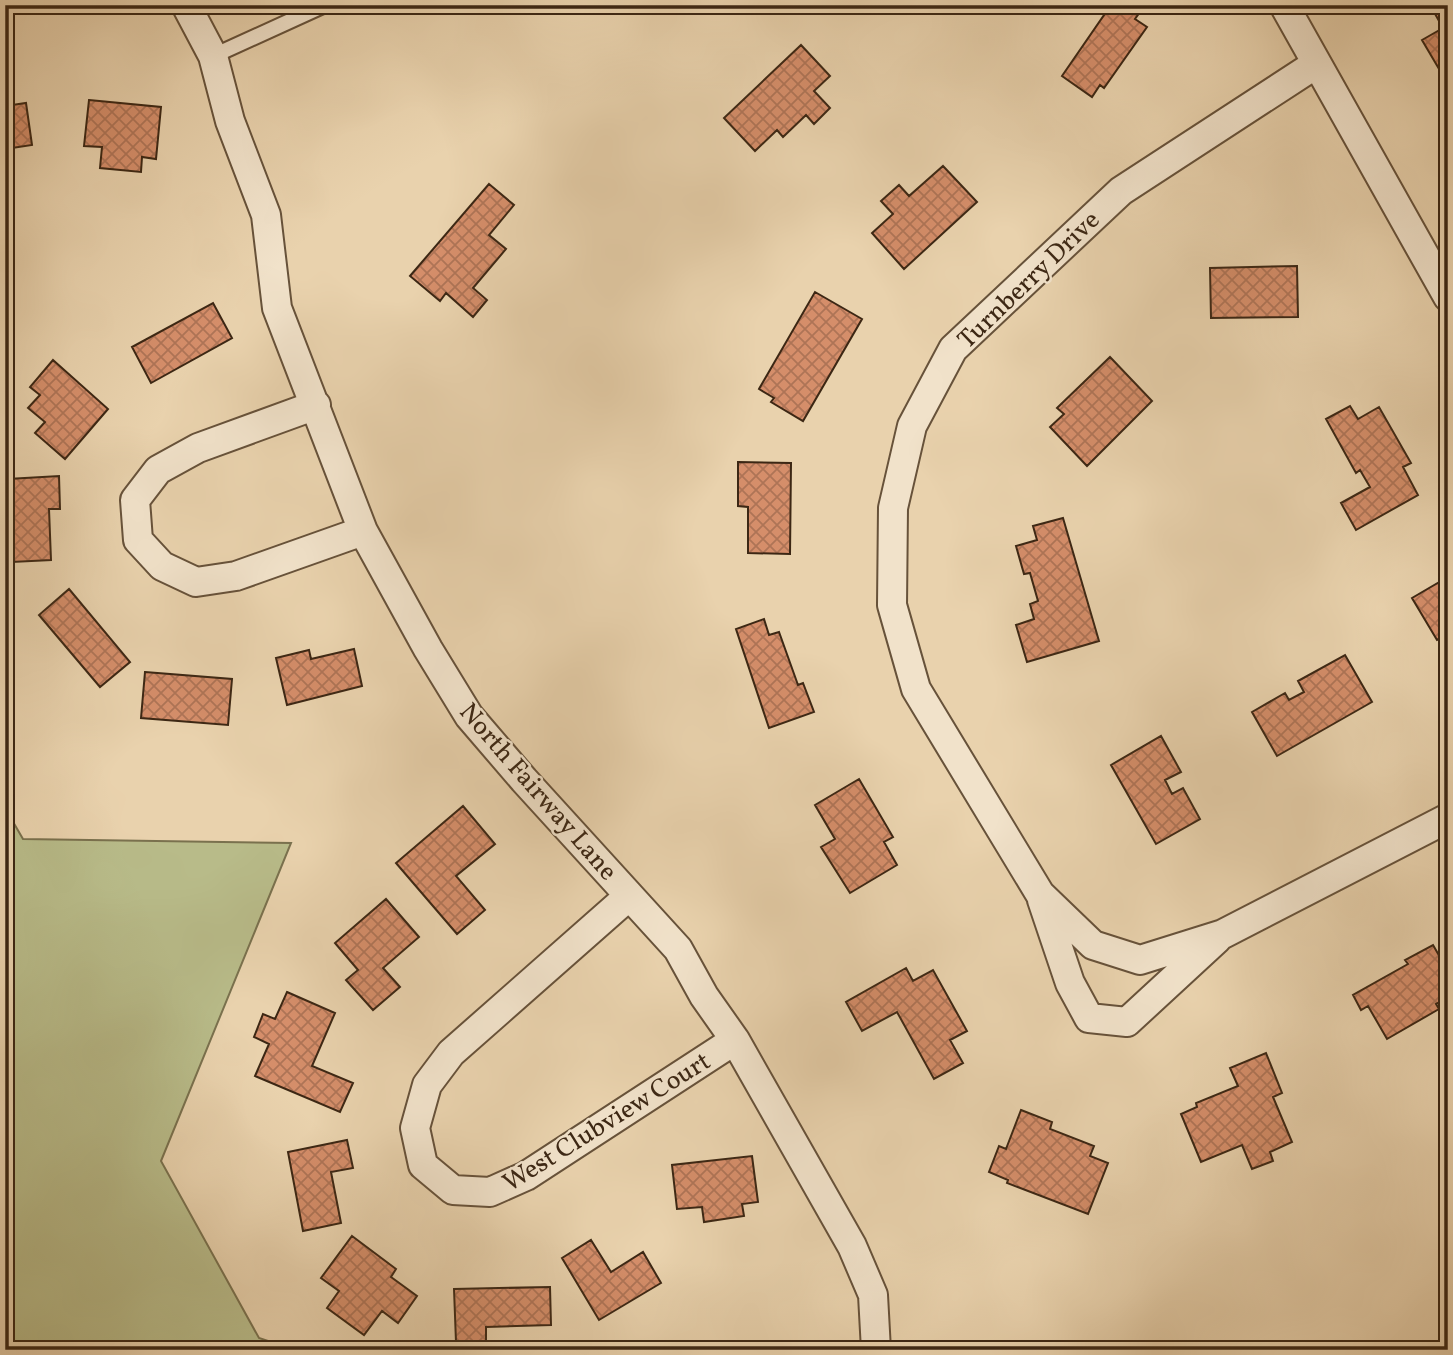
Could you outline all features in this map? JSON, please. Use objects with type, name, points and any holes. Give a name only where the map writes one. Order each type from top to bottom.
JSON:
[{"type":"street","name":"North Fairway Lane","points":[[187,5],[213,55],[230,121],[266,215],[277,308],[363,531],[428,649],[469,716],[678,949],[704,996],[735,1040],[852,1246],[873,1295],[876,1350]]},
{"type":"street","points":[[1284,5],[1448,297]]},
{"type":"street","name":"Turnberry Drive","points":[[1223,934],[1127,1022],[1089,1018],[1070,983],[1040,894],[916,689],[892,605],[893,508],[912,426],[953,349],[1121,191],[1316,64]]},
{"type":"street","points":[[316,405],[198,448],[158,470],[135,500],[138,540],[162,566],[197,582],[236,576],[363,531]]},
{"type":"street","name":"Turnberry Drive","points":[[1040,894],[1093,945],[1140,960],[1223,934],[1448,818]]},
{"type":"street","name":"West Clubview Court","points":[[629,896],[451,1053],[427,1085],[415,1128],[423,1165],[453,1190],[490,1192],[526,1175],[735,1040]]},
{"type":"lane","points":[[213,55],[325,5]]},
{"type":"green space","points":[[5,808],[23,839],[291,843],[161,1161],[259,1338],[295,1350],[5,1350]]},
{"type":"building","points":[[1111,5],[1145,5],[1135,19],[1147,27],[1104,88],[1100,85],[1092,97],[1062,76]]},
{"type":"building","points":[[1430,5],[1448,5],[1448,64],[1439,69],[1422,40],[1443,28]]},
{"type":"building","points":[[801,45],[830,76],[814,91],[830,108],[814,124],[806,115],[783,137],[777,130],[755,151],[724,118]]},
{"type":"building","points":[[89,100],[161,107],[156,159],[142,157],[141,172],[100,168],[102,147],[84,146]]},
{"type":"building","points":[[26,103],[32,145],[5,149],[5,106]]},
{"type":"building","points":[[943,166],[977,202],[904,269],[872,233],[893,214],[881,201],[899,185],[909,196]]},
{"type":"building","points":[[489,184],[514,205],[489,235],[506,249],[473,288],[487,300],[473,317],[446,293],[440,301],[410,276]]},
{"type":"building","points":[[1297,266],[1298,317],[1211,318],[1210,268]]},
{"type":"building","points":[[815,292],[862,319],[803,421],[771,402],[774,398],[759,389]]},
{"type":"building","points":[[213,303],[232,338],[151,383],[132,347]]},
{"type":"building","points":[[1110,357],[1152,401],[1087,466],[1050,427],[1064,414],[1057,408]]},
{"type":"building","points":[[53,360],[108,409],[65,459],[35,433],[45,422],[28,408],[40,395],[30,387]]},
{"type":"building","points":[[1350,406],[1358,419],[1379,407],[1411,463],[1403,467],[1418,495],[1356,530],[1341,503],[1370,487],[1360,470],[1356,473],[1326,419]]},
{"type":"building","points":[[738,462],[791,463],[790,554],[748,553],[748,507],[738,506]]},
{"type":"building","points":[[59,476],[60,509],[49,509],[51,560],[12,562],[8,479]]},
{"type":"building","points":[[1063,518],[1099,641],[1027,662],[1016,625],[1034,619],[1030,604],[1038,601],[1030,573],[1024,574],[1016,546],[1037,540],[1033,526]]},
{"type":"building","points":[[1448,577],[1448,644],[1443,637],[1437,640],[1412,598]]},
{"type":"building","points":[[69,589],[130,662],[100,687],[39,615]]},
{"type":"building","points":[[764,619],[769,635],[779,632],[798,685],[803,683],[814,712],[769,728],[736,629]]},
{"type":"building","points":[[354,649],[362,686],[287,705],[276,658],[309,650],[311,659]]},
{"type":"building","points":[[1345,655],[1372,702],[1277,756],[1252,712],[1285,693],[1289,700],[1304,692],[1298,681]]},
{"type":"building","points":[[145,672],[232,679],[228,725],[141,718]]},
{"type":"building","points":[[1161,736],[1181,772],[1165,780],[1172,794],[1183,788],[1200,819],[1156,844],[1111,765]]},
{"type":"building","points":[[859,779],[893,837],[884,842],[897,865],[850,893],[821,847],[835,839],[815,805]]},
{"type":"building","points":[[463,806],[495,844],[456,876],[485,910],[457,934],[396,863]]},
{"type":"building","points":[[386,899],[419,937],[383,968],[400,987],[373,1010],[346,980],[358,970],[335,943]]},
{"type":"building","points":[[1433,945],[1448,971],[1448,983],[1443,985],[1448,998],[1436,1004],[1439,1009],[1387,1039],[1368,1006],[1361,1010],[1353,995],[1408,964],[1405,960]]},
{"type":"building","points":[[906,968],[913,981],[933,970],[967,1031],[950,1040],[963,1063],[934,1079],[897,1012],[862,1031],[846,1002]]},
{"type":"building","points":[[287,992],[335,1013],[312,1066],[353,1083],[340,1112],[255,1076],[269,1044],[254,1037],[263,1014],[275,1019]]},
{"type":"building","points":[[1266,1053],[1282,1093],[1273,1097],[1292,1142],[1270,1152],[1273,1161],[1252,1169],[1242,1145],[1201,1162],[1181,1114],[1197,1107],[1196,1103],[1238,1086],[1230,1068]]},
{"type":"building","points":[[1021,1110],[1052,1122],[1050,1129],[1094,1146],[1090,1156],[1108,1163],[1088,1214],[1007,1183],[1008,1180],[989,1172],[999,1146],[1006,1149]]},
{"type":"building","points":[[347,1140],[353,1168],[331,1172],[341,1223],[303,1231],[288,1152]]},
{"type":"building","points":[[752,1156],[758,1202],[742,1204],[744,1216],[704,1222],[702,1207],[677,1209],[672,1165]]},
{"type":"building","points":[[352,1236],[396,1269],[391,1277],[417,1296],[398,1323],[382,1311],[364,1335],[327,1308],[339,1291],[321,1278]]},
{"type":"building","points":[[591,1240],[611,1272],[643,1252],[661,1283],[599,1320],[562,1258]]},
{"type":"building","points":[[550,1287],[551,1325],[486,1327],[486,1341],[456,1342],[454,1289]]}]
